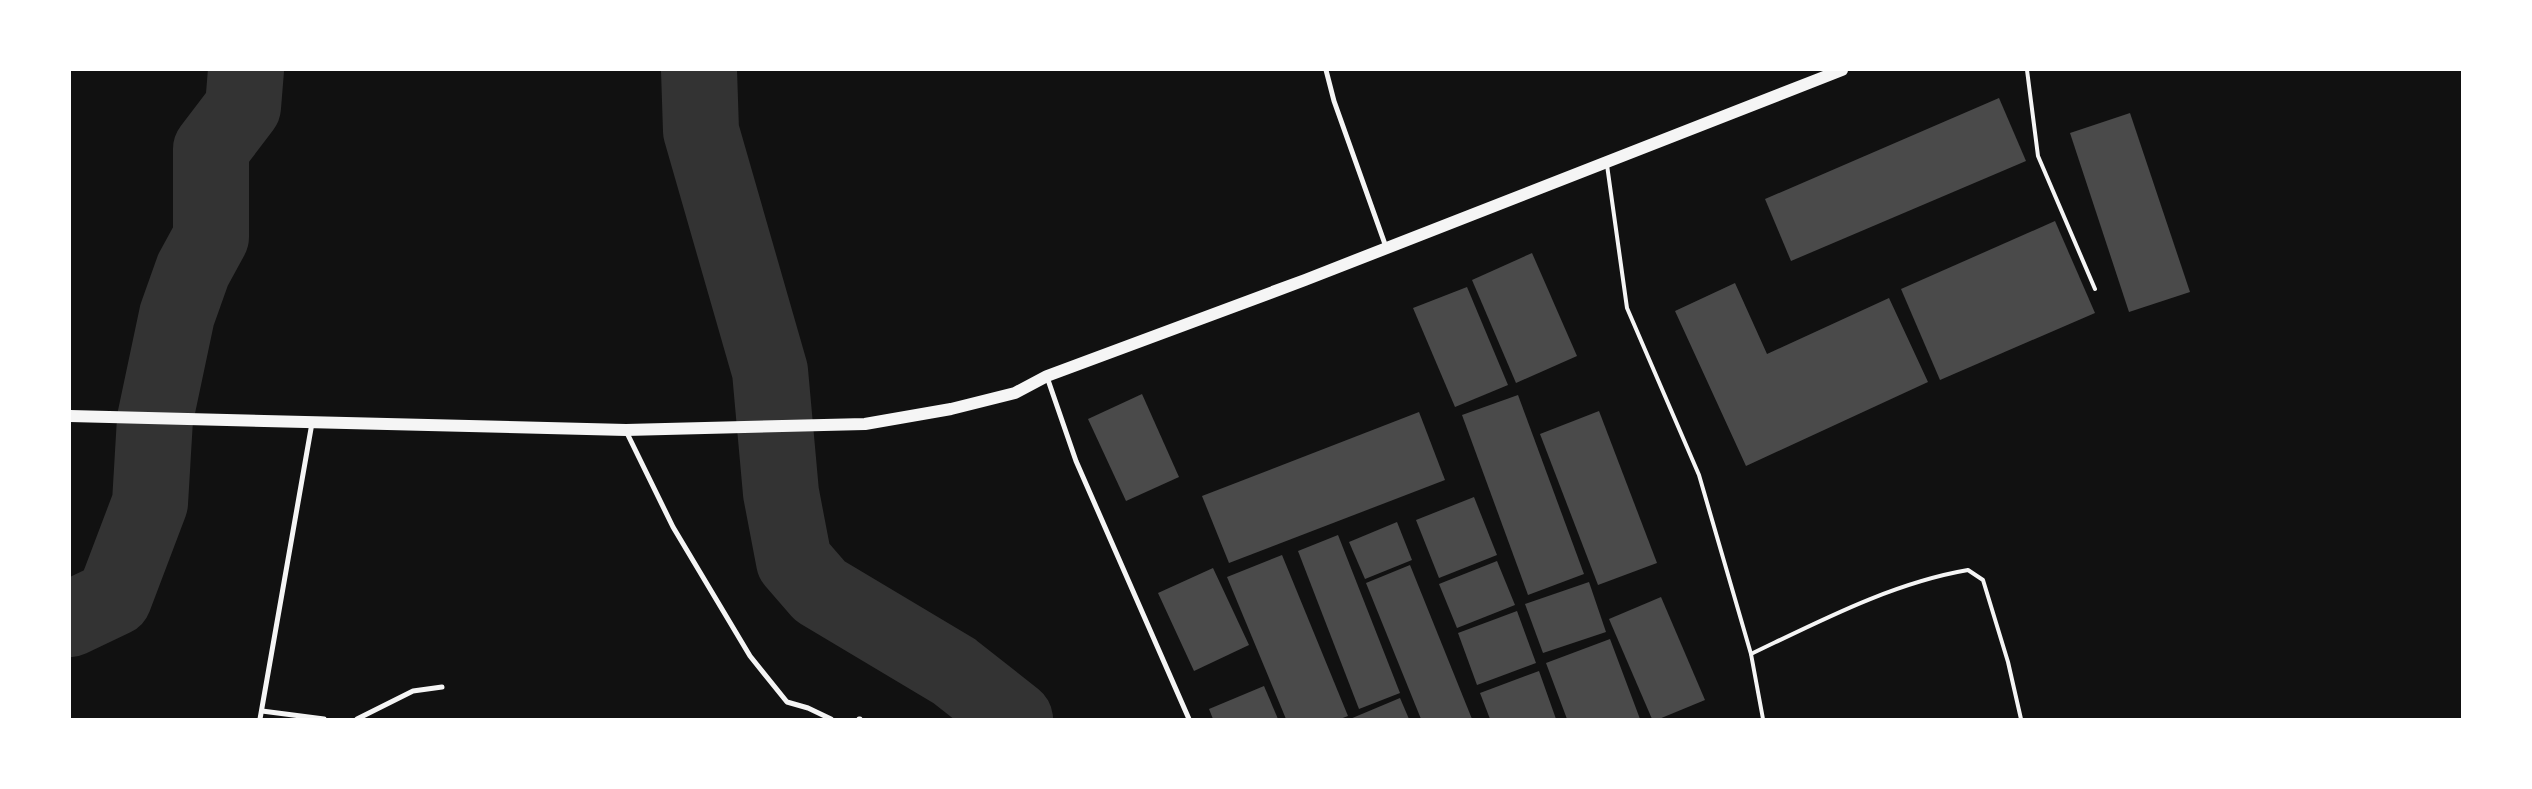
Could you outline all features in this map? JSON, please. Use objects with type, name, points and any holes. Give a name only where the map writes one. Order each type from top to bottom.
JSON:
[{"type":"main road","points":[[70,416],[626,430],[742,429],[865,424],[951,409],[1006,395],[1047,376],[1386,248],[1842,70]]},
{"type":"street","points":[[1326,70],[1334,101],[1386,248]]},
{"type":"street","points":[[1047,376],[1076,460],[1189,719]]},
{"type":"street","points":[[260,719],[312,423]]},
{"type":"street","points":[[626,430],[673,527],[750,656],[787,702],[808,708],[832,719]]},
{"type":"street","points":[[357,719],[413,691],[442,687]]},
{"type":"street","points":[[262,711],[324,719]]},
{"type":"lane","points":[[2028,70],[2038,156],[2095,289]]},
{"type":"lane","points":[[1606,162],[1627,308],[1699,475],[1751,654],[1763,719]]},
{"type":"lane","points":[[1751,654],[1841,611],[1920,582],[1968,570],[1983,580],[2008,662],[2021,719]]},
{"type":"building","points":[[1999,98],[2026,161],[1791,261],[1765,199]]},
{"type":"building","points":[[2130,113],[2190,292],[2129,312],[2070,133]]},
{"type":"building","points":[[2055,221],[2095,313],[1940,380],[1901,289]]},
{"type":"building","points":[[1532,253],[1577,356],[1516,383],[1472,280]]},
{"type":"building","points":[[1735,283],[1767,354],[1889,298],[1928,382],[1746,466],[1675,311]]},
{"type":"building","points":[[1467,287],[1508,385],[1455,407],[1413,308]]},
{"type":"building","points":[[1142,394],[1179,477],[1126,501],[1088,419]]},
{"type":"building","points":[[1518,395],[1584,574],[1528,595],[1462,415]]},
{"type":"building","points":[[1599,411],[1657,563],[1598,585],[1540,434]]},
{"type":"building","points":[[1419,412],[1445,480],[1229,563],[1202,496]]},
{"type":"building","points":[[1474,497],[1497,555],[1439,578],[1416,520]]},
{"type":"building","points":[[1397,522],[1412,560],[1365,579],[1349,542]]},
{"type":"building","points":[[1338,535],[1400,693],[1359,709],[1298,551]]},
{"type":"building","points":[[1282,555],[1348,716],[1340,719],[1286,719],[1227,577]]},
{"type":"building","points":[[1497,561],[1515,605],[1457,628],[1439,584]]},
{"type":"building","points":[[1410,565],[1472,719],[1421,719],[1366,583]]},
{"type":"building","points":[[1213,568],[1249,645],[1194,671],[1158,593]]},
{"type":"building","points":[[1589,582],[1606,632],[1543,653],[1525,604]]},
{"type":"building","points":[[1661,597],[1705,700],[1659,719],[1652,719],[1609,619]]},
{"type":"building","points":[[1517,611],[1536,663],[1477,685],[1458,633]]},
{"type":"building","points":[[1610,639],[1640,719],[1567,719],[1546,663]]},
{"type":"building","points":[[1539,671],[1556,719],[1490,719],[1480,693]]},
{"type":"building","points":[[1264,686],[1278,719],[1213,719],[1209,709]]},
{"type":"building","points":[[1400,698],[1409,719],[1350,719]]},
{"type":"waterway","points":[[70,619],[114,598],[150,503],[155,419],[177,315],[193,270],[211,237],[211,149],[243,107],[246,70]]},
{"type":"waterway","points":[[699,70],[701,131],[770,371],[781,493],[794,561],[820,591],[954,671],[1015,719]]}]
